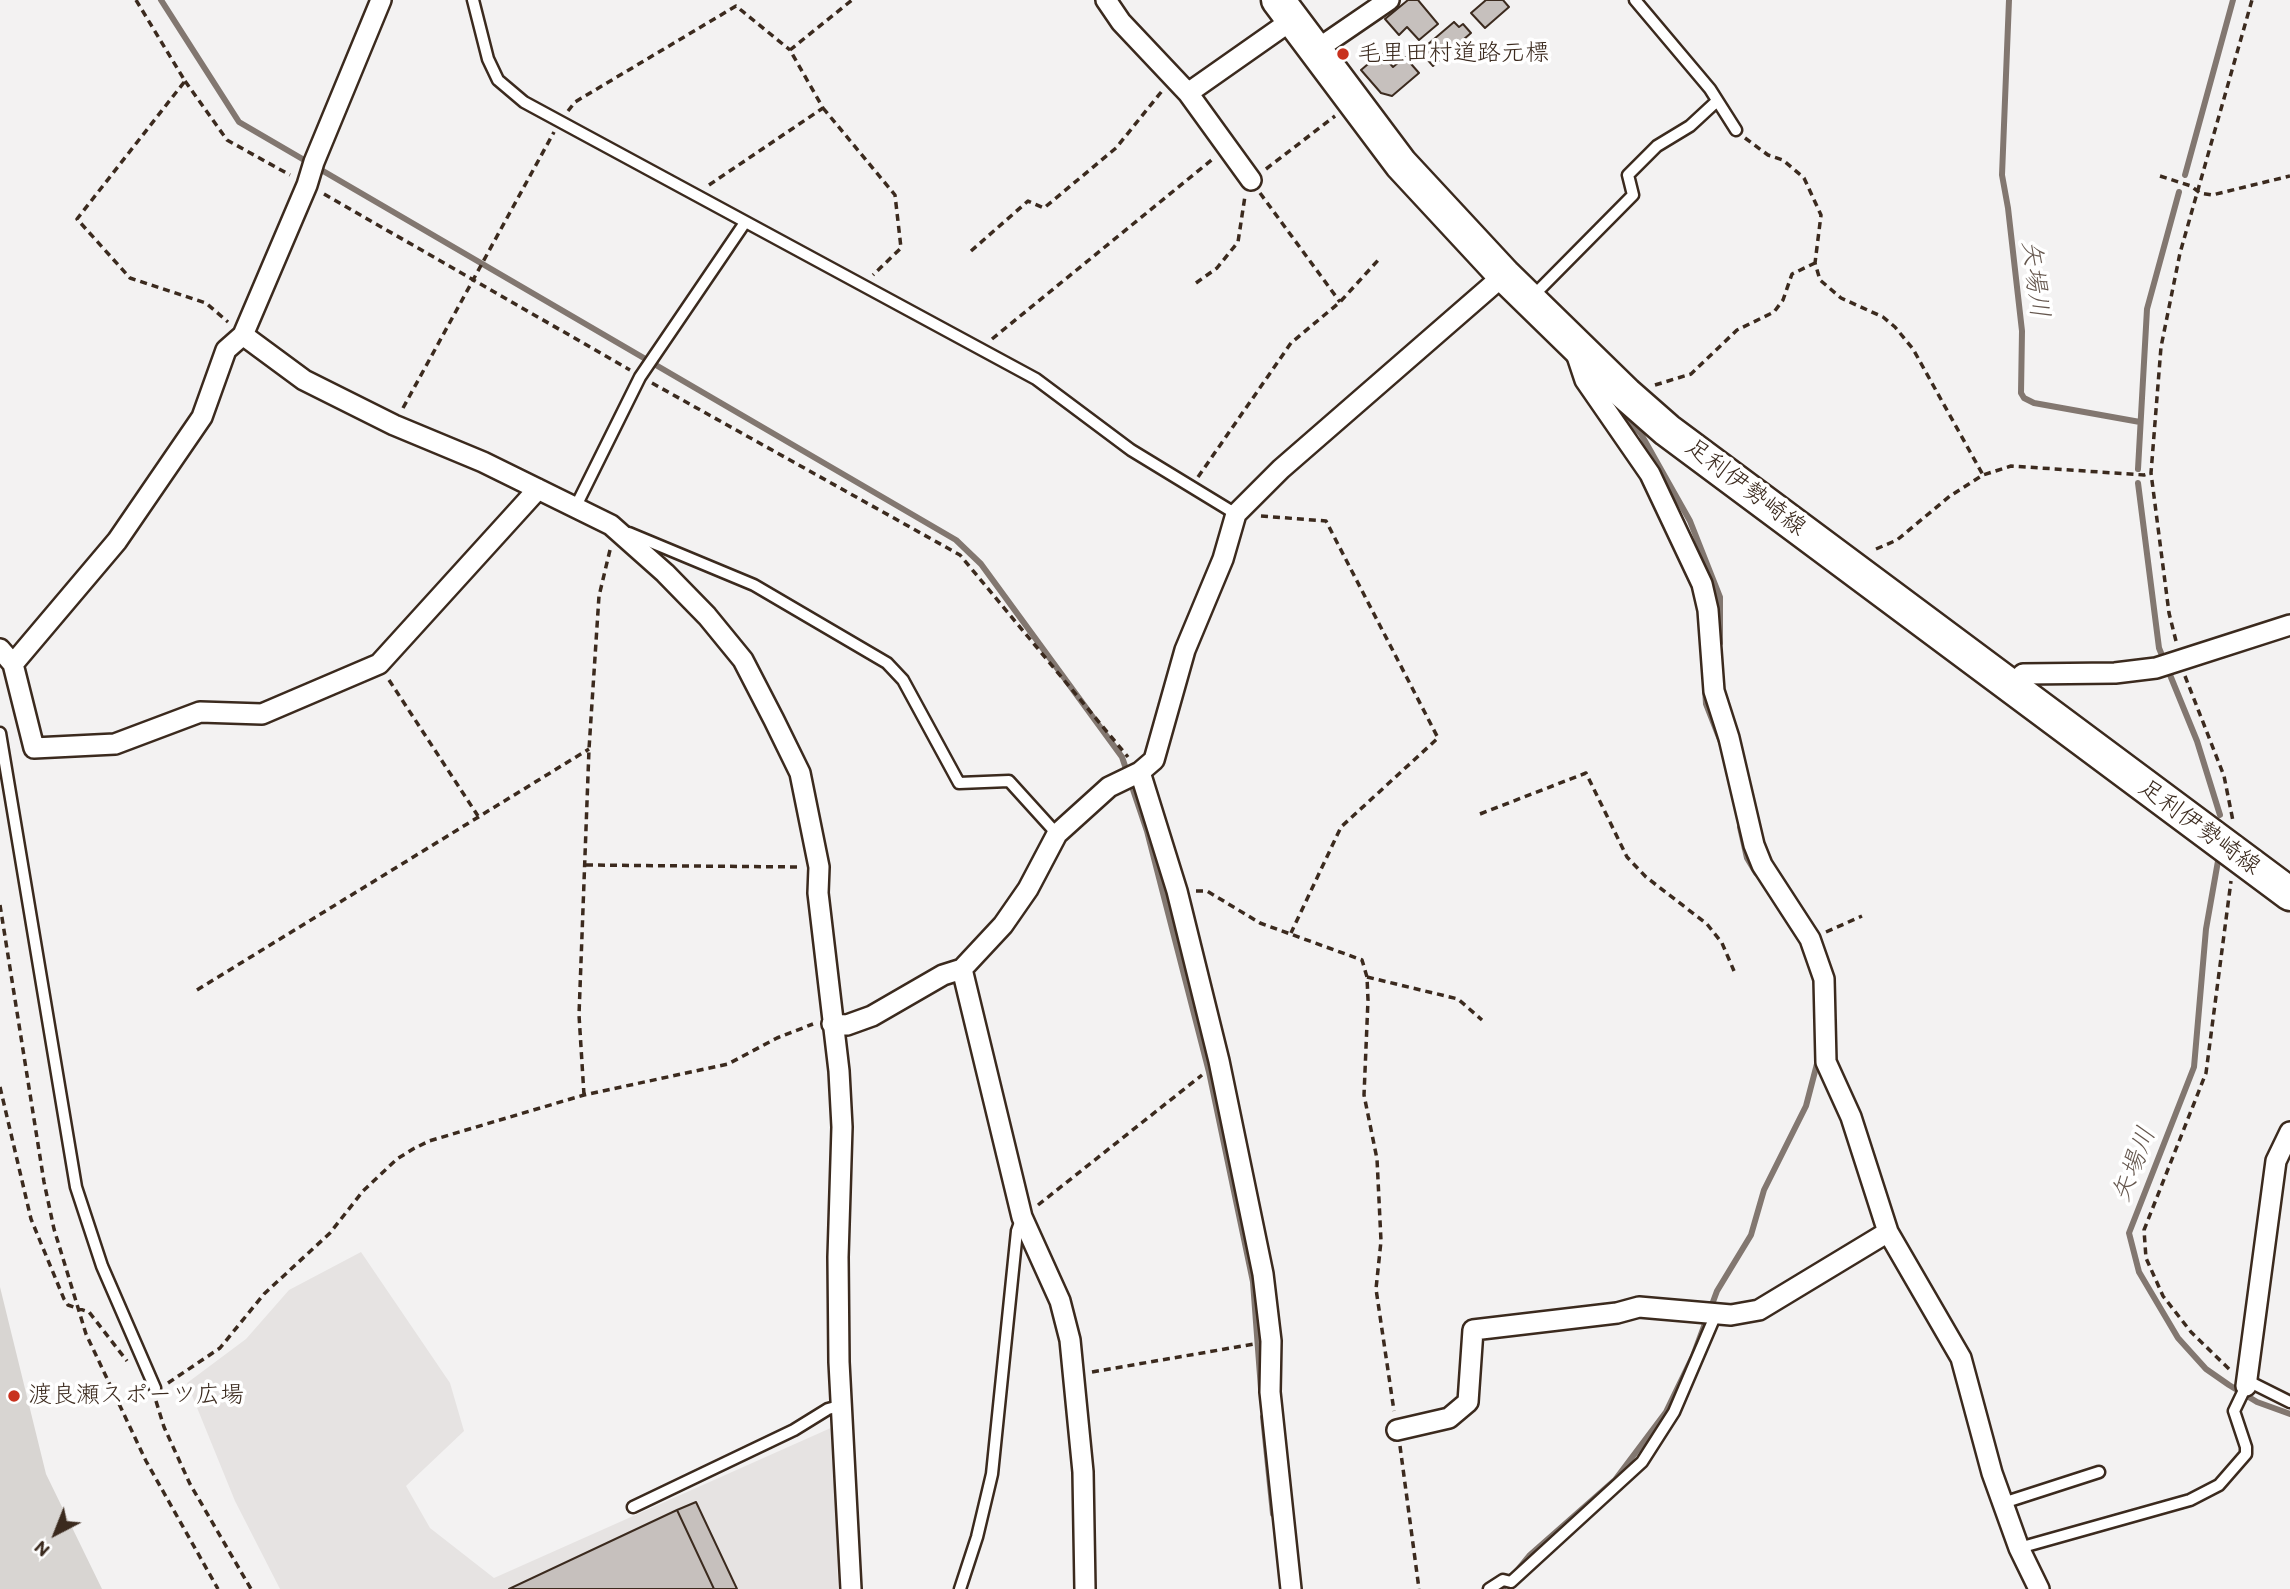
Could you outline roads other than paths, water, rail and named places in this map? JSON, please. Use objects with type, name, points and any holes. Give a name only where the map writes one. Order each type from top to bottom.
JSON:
[{"type":"main road","name":"足利伊勢崎線","points":[[1285,10],[1401,164],[1504,275],[1626,394],[1667,430],[2233,855],[2290,894]]},
{"type":"street","points":[[13,664],[117,541],[202,417],[226,350],[243,335],[381,0]]},
{"type":"street","points":[[1106,0],[1188,93],[1251,180]]},
{"type":"street","points":[[1316,51],[1389,0]]},
{"type":"street","points":[[1188,93],[1285,10]]},
{"type":"street","points":[[832,1024],[847,1026],[872,1016],[943,975],[962,969],[1003,925],[1028,889],[1057,834],[1109,787],[1140,772],[1153,760],[1185,649],[1223,559],[1236,514],[1280,469],[1504,275]]},
{"type":"street","points":[[243,335],[304,380],[394,425],[449,446],[611,525],[666,573],[707,616],[743,660],[800,773],[819,867],[818,893],[842,1127],[838,1270],[851,1589]]},
{"type":"street","points":[[1572,343],[1585,380],[1650,474],[1702,584],[1708,610],[1713,691],[1729,738],[1754,845],[1762,865],[1810,939],[1824,979],[1826,1062],[1851,1117],[1888,1233],[1961,1357],[2003,1503],[2019,1548],[2039,1589]]},
{"type":"street","points":[[0,649],[13,664],[34,748],[115,744],[200,712],[262,714],[379,664],[538,489]]},
{"type":"street","points":[[2010,687],[2023,674],[2115,673],[2170,664],[2290,625]]},
{"type":"street","points":[[1140,772],[1177,891],[1219,1061],[1263,1274],[1270,1340],[1270,1392],[1291,1589]]},
{"type":"street","points":[[962,969],[1022,1217],[1060,1301],[1070,1340],[1083,1472],[1085,1589]]},
{"type":"street","points":[[2247,1383],[2276,1161],[2290,1132]]},
{"type":"street","points":[[1397,1430],[1449,1418],[1468,1402],[1472,1330],[1580,1318],[1639,1307],[1731,1315],[1759,1310],[1888,1233]]},
{"type":"lane","points":[[473,0],[488,59],[498,80],[516,96],[558,124],[1035,379],[1131,450],[1236,514]]},
{"type":"lane","points":[[1635,0],[1717,101],[1736,130]]},
{"type":"lane","points":[[1529,300],[1633,195],[1628,175],[1657,146],[1690,126],[1717,101]]},
{"type":"lane","points":[[575,508],[640,377],[744,224]]},
{"type":"lane","points":[[611,525],[754,585],[887,663],[903,680],[958,783],[1009,781],[1057,834]]},
{"type":"lane","points":[[0,733],[76,1187],[102,1266],[155,1388]]},
{"type":"lane","points":[[960,1589],[977,1537],[992,1474],[1017,1231],[1022,1217]]},
{"type":"lane","points":[[1489,1589],[1510,1583],[1642,1462],[1674,1412],[1710,1313]]},
{"type":"lane","points":[[2019,1548],[2190,1500],[2219,1485],[2246,1454],[2246,1447],[2235,1422],[2236,1403],[2247,1383],[2290,1402]]},
{"type":"lane","points":[[633,1507],[794,1430],[828,1409],[842,1405]]},
{"type":"lane","points":[[2003,1503],[2099,1472]]},
{"type":"waterway","points":[[161,0],[239,122],[956,540],[981,564],[1122,757],[1147,831],[1209,1072],[1253,1282],[1261,1389]]},
{"type":"waterway","name":"矢場川","points":[[2009,0],[2002,175],[2022,331],[2021,393],[2024,398],[2034,403],[2140,422]]},
{"type":"waterway","points":[[2185,175],[2233,0]]},
{"type":"waterway","points":[[2138,469],[2147,309],[2179,192]]},
{"type":"waterway","points":[[1610,401],[1641,434],[1690,521],[1720,597],[1720,643]]},
{"type":"waterway","name":"矢場川","points":[[2138,483],[2159,648],[2197,741],[2220,815]]},
{"type":"waterway","points":[[1705,689],[1706,704],[1722,745]]},
{"type":"waterway","points":[[1740,827],[1747,858],[1756,873]]},
{"type":"waterway","name":"矢場川","points":[[2218,861],[2206,929],[2194,1067],[2129,1233],[2139,1272],[2178,1338],[2206,1369],[2229,1385],[2257,1402],[2290,1414]]},
{"type":"waterway","points":[[1502,1589],[1530,1555],[1615,1480],[1666,1412],[1693,1356],[1717,1291],[1751,1235],[1764,1190],[1806,1106],[1818,1060]]},
{"type":"waterway","points":[[1263,1417],[1273,1514]]},
{"type":"place","name":"毛里田村道路元標","points":[[1343,54]]},
{"type":"place","name":"渡良瀬スポーツ広場","points":[[14,1396]]}]
